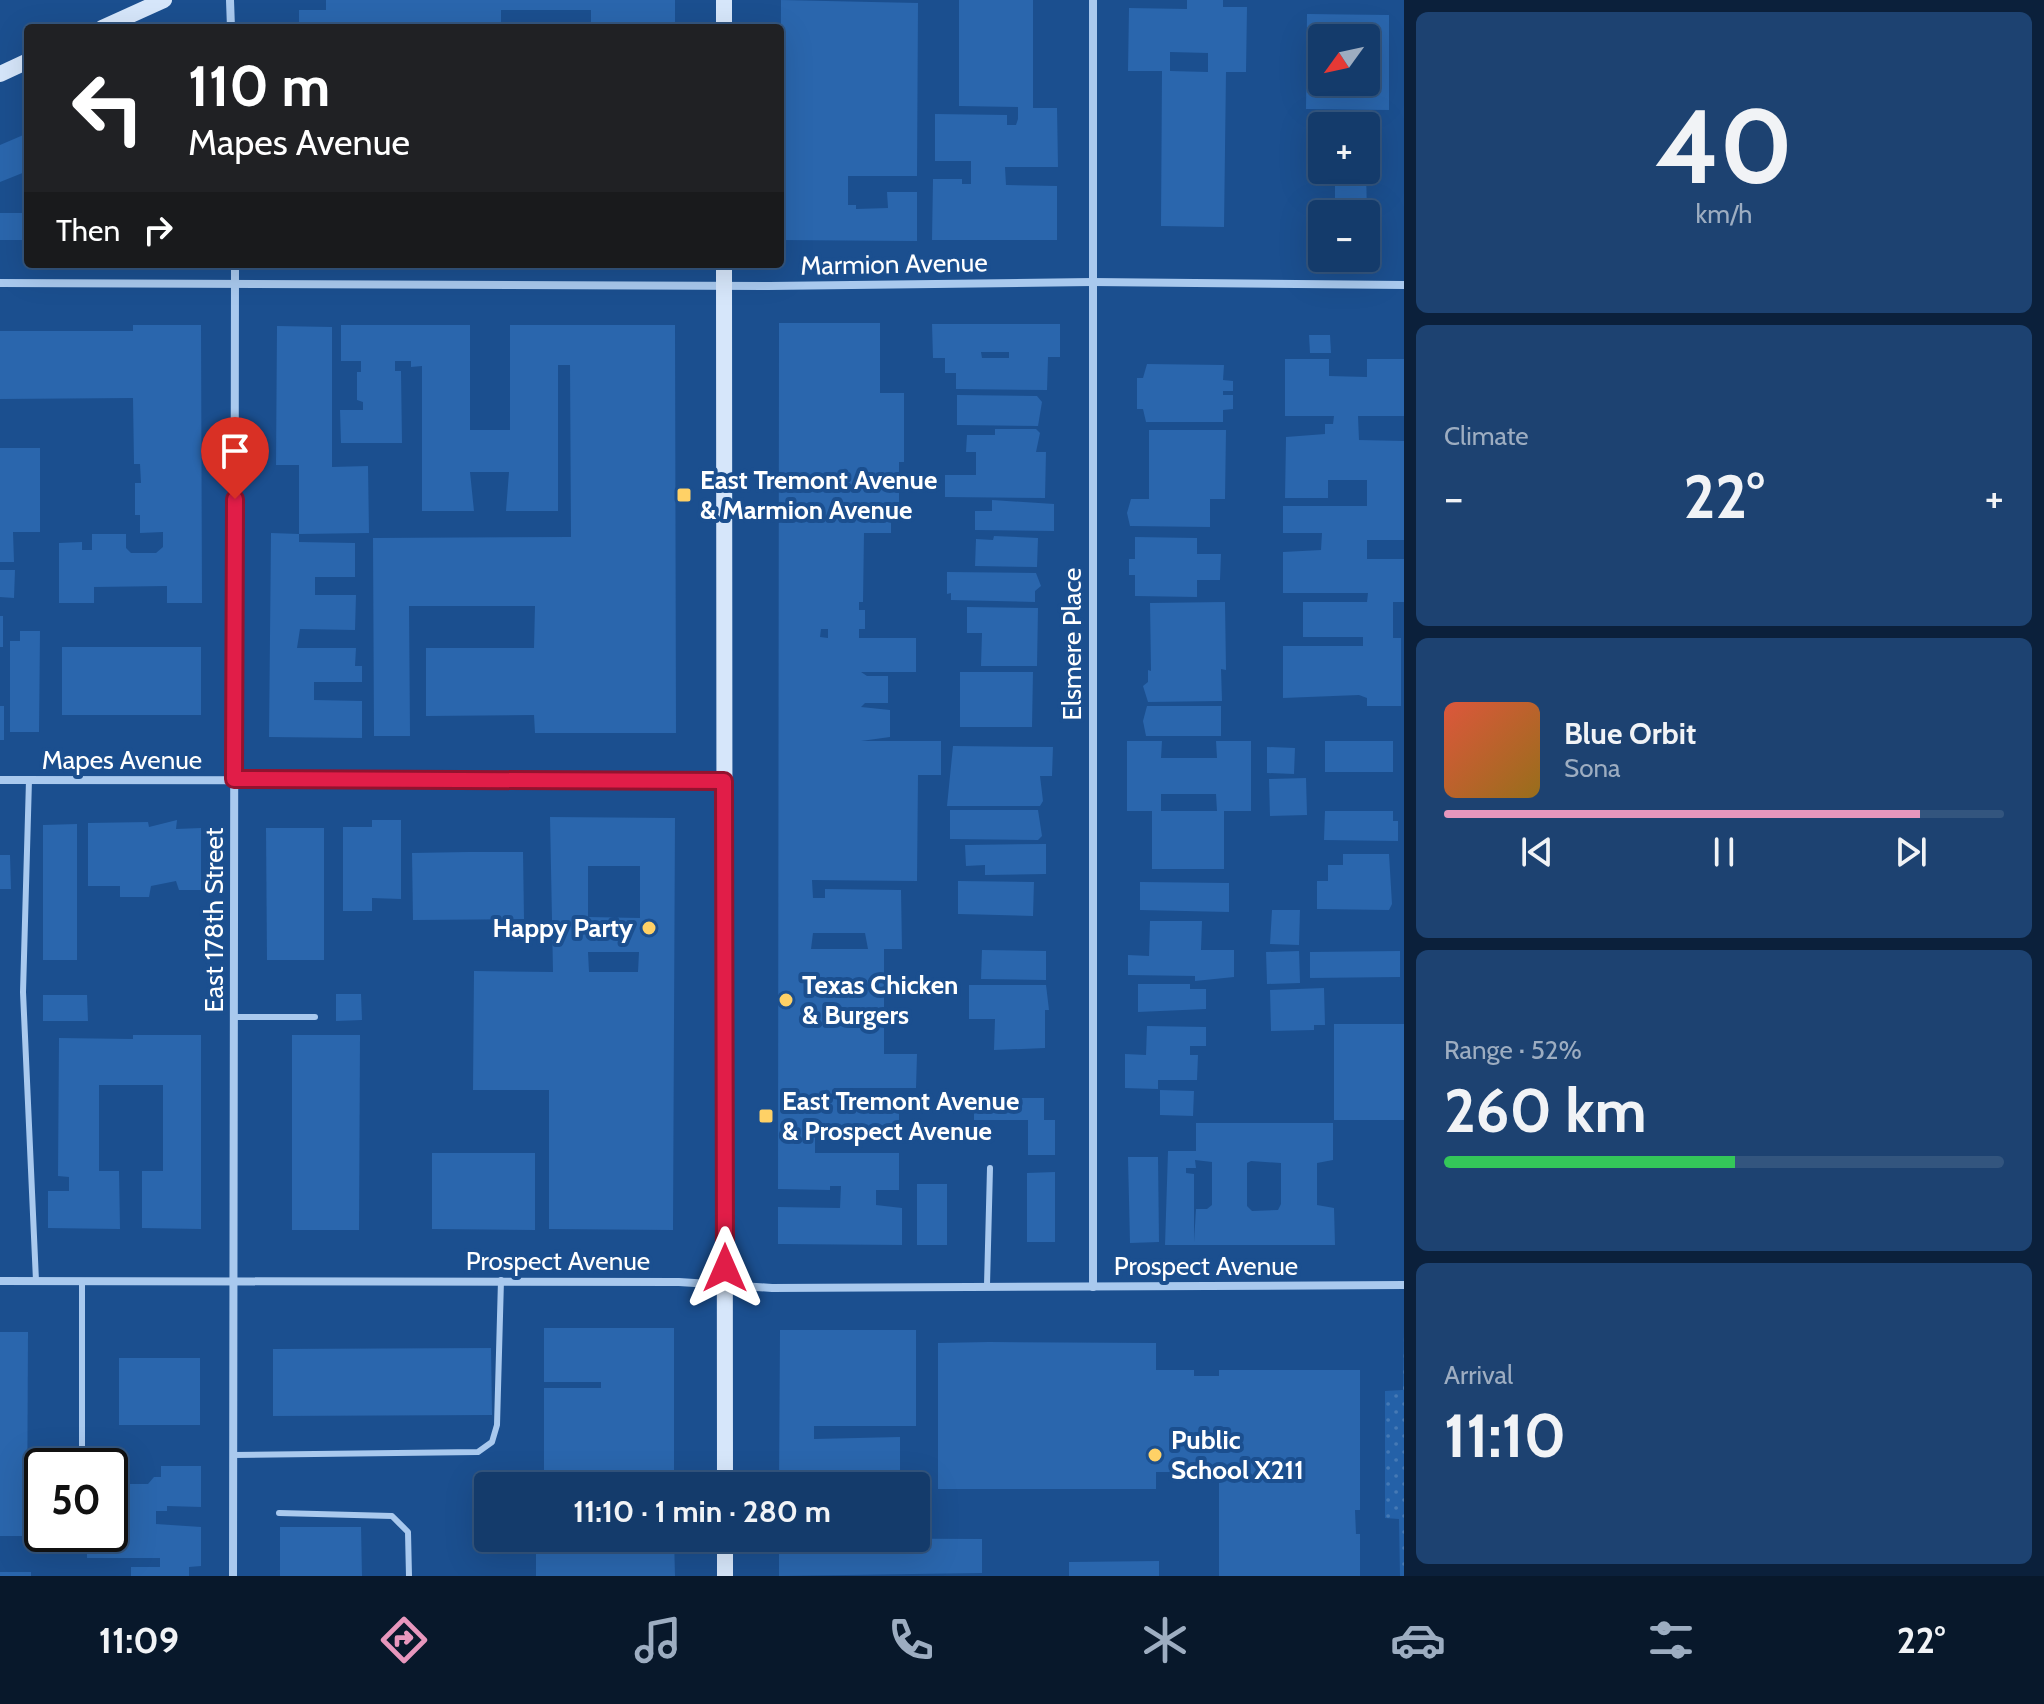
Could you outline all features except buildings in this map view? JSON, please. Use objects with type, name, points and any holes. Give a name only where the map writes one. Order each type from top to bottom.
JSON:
[{"type":"main road","points":[[111,24],[164,0]]},
{"type":"main road","points":[[724,0],[724,24]]},
{"type":"main road","points":[[0,74],[24,63]]},
{"type":"main road","points":[[724,268],[725,1472]]},
{"type":"main road","points":[[725,1552],[725,1576]]},
{"type":"street","points":[[230,0],[231,24]]},
{"type":"street","name":"Elsmere Place","points":[[1093,0],[1093,1287]]},
{"type":"street","name":"East 178th Street","points":[[233,1576],[235,268]]},
{"type":"street","name":"Marmion Avenue","points":[[0,283],[724,285],[1092,282],[1404,285]]},
{"type":"street","name":"Mapes Avenue","points":[[0,780],[724,781]]},
{"type":"street","name":"Prospect Avenue","points":[[0,1281],[501,1280],[679,1282],[725,1286],[1404,1285]]},
{"type":"lane","points":[[29,780],[23,992],[36,1281]]},
{"type":"lane","points":[[233,1017],[315,1017]]},
{"type":"lane","points":[[987,1285],[990,1168]]},
{"type":"lane","points":[[233,1455],[478,1452],[492,1442],[497,1425],[501,1280]]},
{"type":"lane","points":[[82,1281],[82,1448]]},
{"type":"lane","points":[[279,1513],[392,1516],[408,1532],[409,1576]]},
{"type":"shaded area","points":[[1404,1332],[1404,1576],[1400,1576],[1399,1519],[1385,1518],[1385,1391],[1403,1390]]},
{"type":"place","name":"East Tremont Avenue & Marmion Avenue","points":[[684,495]]},
{"type":"place","name":"Happy Party","points":[[649,928]]},
{"type":"place","name":"Texas Chicken & Burgers","points":[[786,1000]]},
{"type":"place","name":"East Tremont Avenue & Prospect Avenue","points":[[766,1116]]},
{"type":"place","name":"Public School X211","points":[[1155,1455]]},
{"type":"route","points":[[235,499],[234,779],[724,781],[725,1268]]}]
